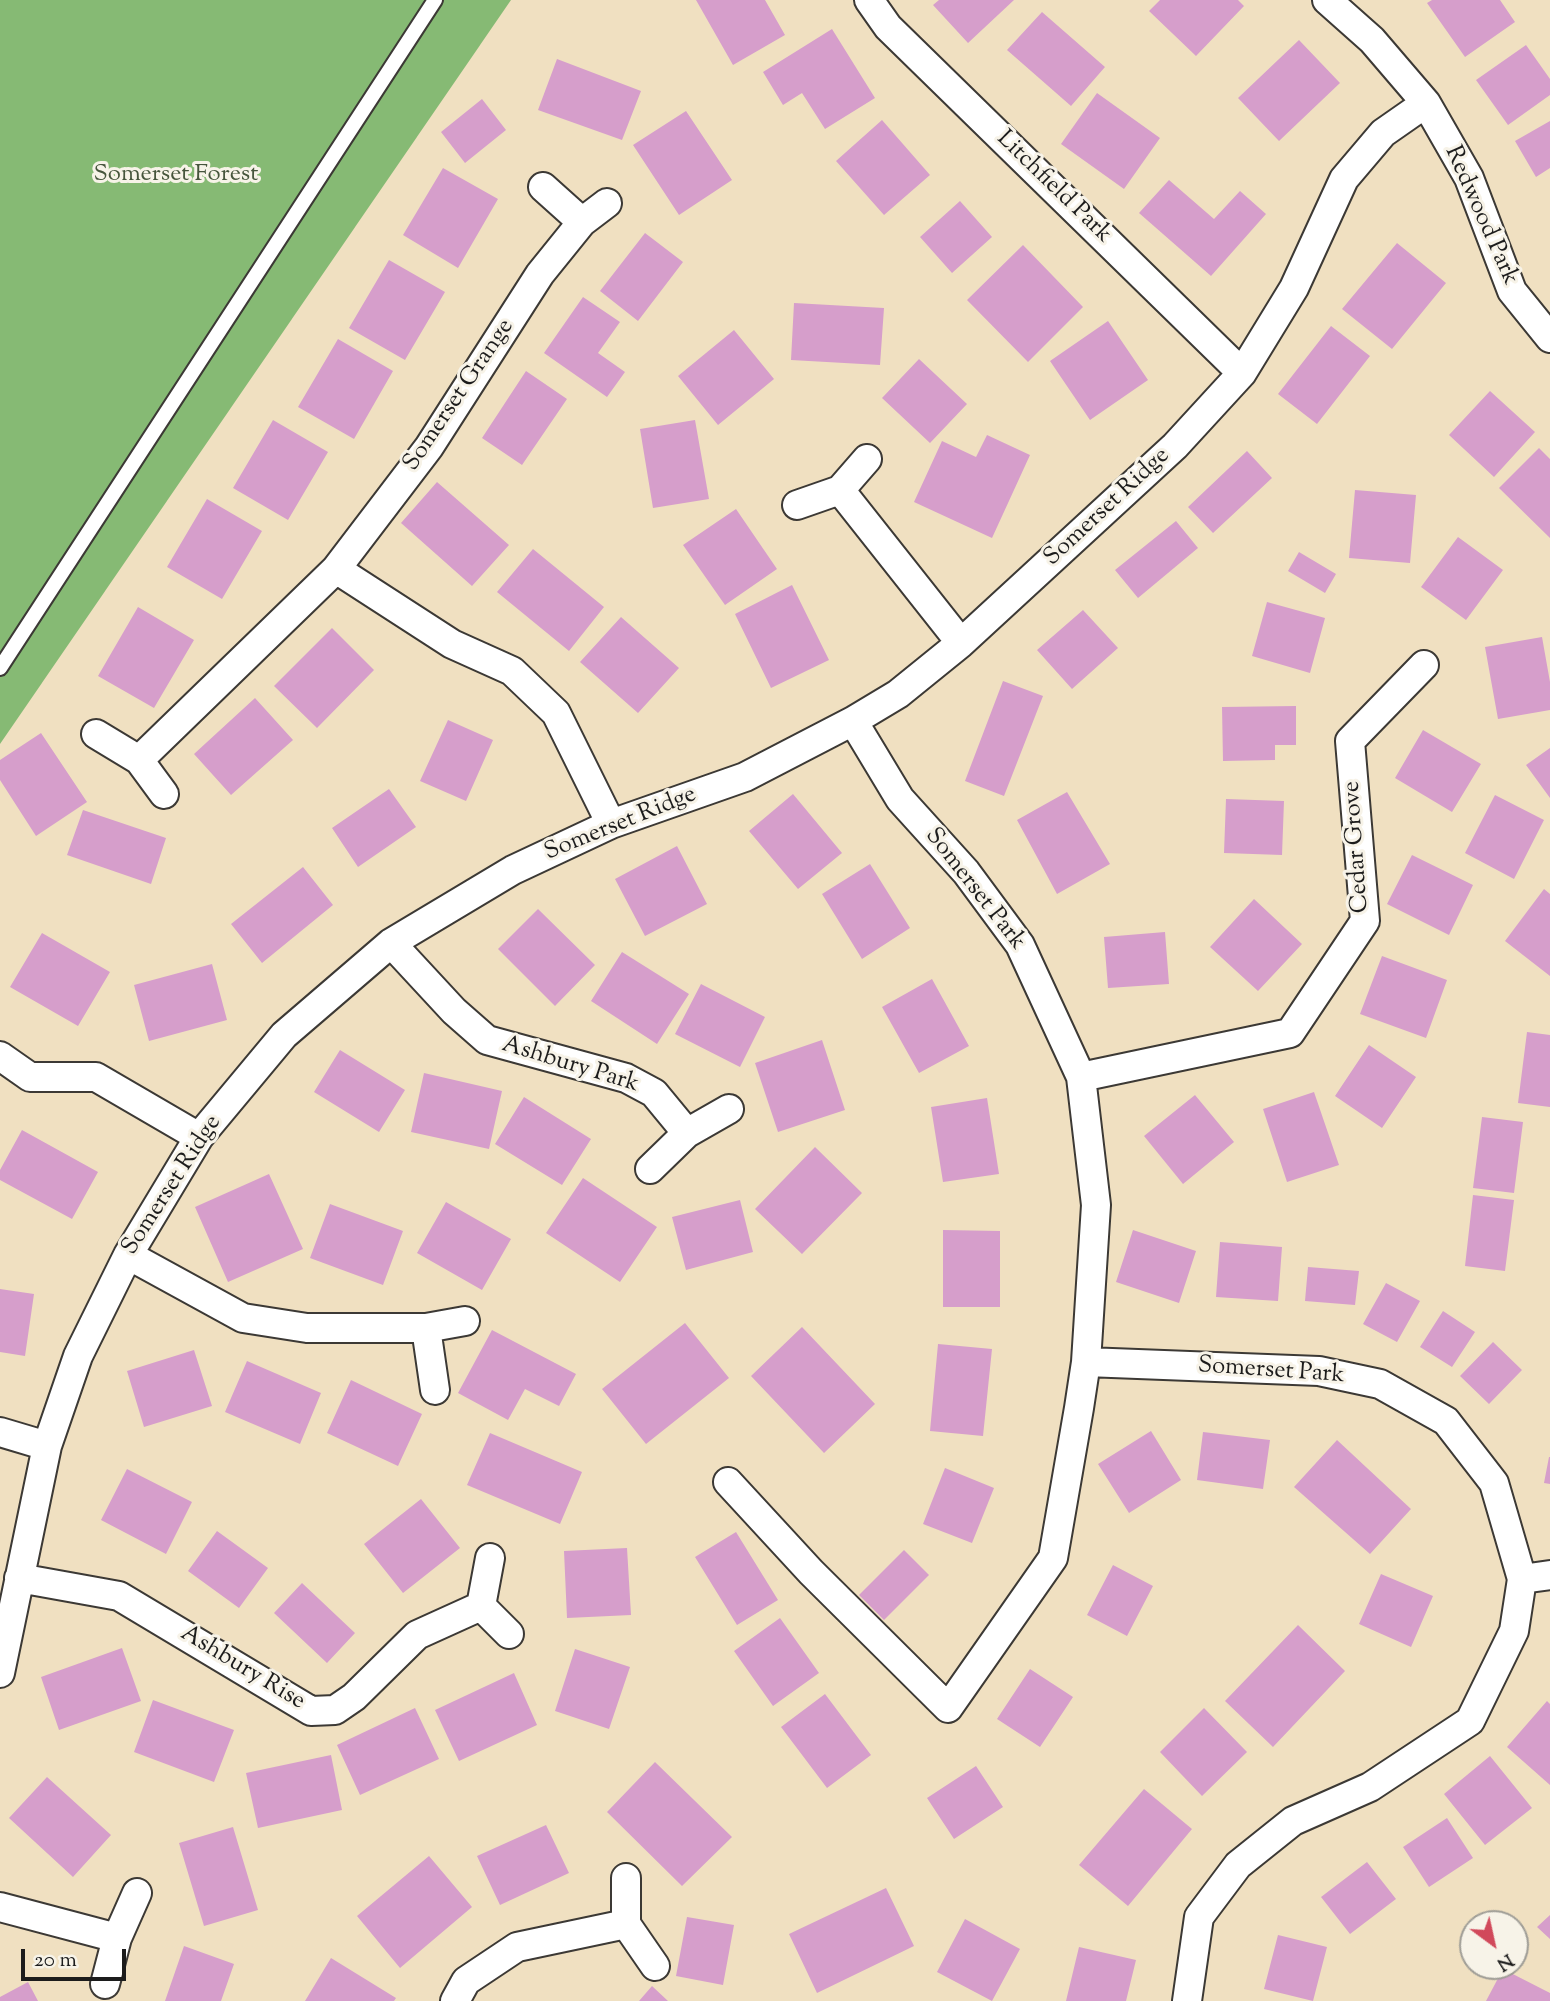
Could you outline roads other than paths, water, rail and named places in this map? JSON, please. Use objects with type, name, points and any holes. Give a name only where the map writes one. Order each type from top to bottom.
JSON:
[{"type":"street","name":"Litchfield Park","points":[[869,0],[888,27],[1242,373]]},
{"type":"street","name":"Redwood Park","points":[[1327,0],[1372,40],[1426,103],[1469,178],[1512,291],[1550,338]]},
{"type":"street","name":"Somerset Ridge","points":[[0,1673],[47,1446],[78,1356],[128,1255],[199,1137],[284,1035],[391,943],[513,870],[611,824],[745,777],[853,721],[898,694],[961,643],[1175,446],[1242,373],[1294,288],[1344,179],[1383,133],[1426,103]]},
{"type":"street","points":[[543,187],[582,222]]},
{"type":"street","name":"Somerset Grange","points":[[139,760],[336,569],[429,447],[540,274],[582,222],[607,204]]},
{"type":"street","points":[[797,505],[840,491],[867,459]]},
{"type":"street","points":[[840,491],[961,643]]},
{"type":"street","points":[[336,569],[452,644],[512,671],[556,713],[611,824]]},
{"type":"street","name":"Cedar Grove","points":[[1081,1077],[1290,1033],[1365,921],[1350,741],[1424,665]]},
{"type":"street","name":"Somerset Park","points":[[728,1482],[811,1572],[948,1708],[1053,1558],[1086,1362],[1096,1205],[1081,1077],[1020,945],[966,872],[900,799],[853,721]]},
{"type":"street","points":[[96,734],[139,760],[164,794]]},
{"type":"street","name":"Ashbury Park","points":[[391,943],[454,1012],[487,1040],[626,1078],[654,1093],[687,1133]]},
{"type":"street","points":[[0,1056],[30,1077],[96,1077],[199,1137]]},
{"type":"street","points":[[650,1169],[687,1133],[729,1109]]},
{"type":"street","points":[[128,1255],[243,1318],[307,1328],[426,1328],[465,1321]]},
{"type":"street","points":[[426,1328],[435,1390]]},
{"type":"street","name":"Somerset Park","points":[[1086,1362],[1319,1371],[1380,1384],[1447,1421],[1494,1483],[1522,1579],[1514,1631],[1469,1721],[1370,1787],[1293,1821],[1237,1865],[1199,1917],[1187,2001]]},
{"type":"street","points":[[0,1432],[47,1446]]},
{"type":"street","points":[[490,1558],[481,1606],[509,1634]]},
{"type":"street","points":[[1522,1579],[1550,1575]]},
{"type":"street","name":"Ashbury Rise","points":[[19,1578],[119,1596],[311,1711],[335,1710],[354,1697],[416,1635],[481,1606]]},
{"type":"street","points":[[626,1878],[626,1924],[655,1966]]},
{"type":"street","points":[[105,1984],[117,1938],[137,1893]]},
{"type":"street","points":[[0,1906],[117,1938]]},
{"type":"street","points":[[455,2001],[466,1981],[517,1947],[626,1924]]},
{"type":"lane","points":[[0,668],[435,0]]},
{"type":"park label","name":"Somerset Forest","points":[[176,176]]}]
